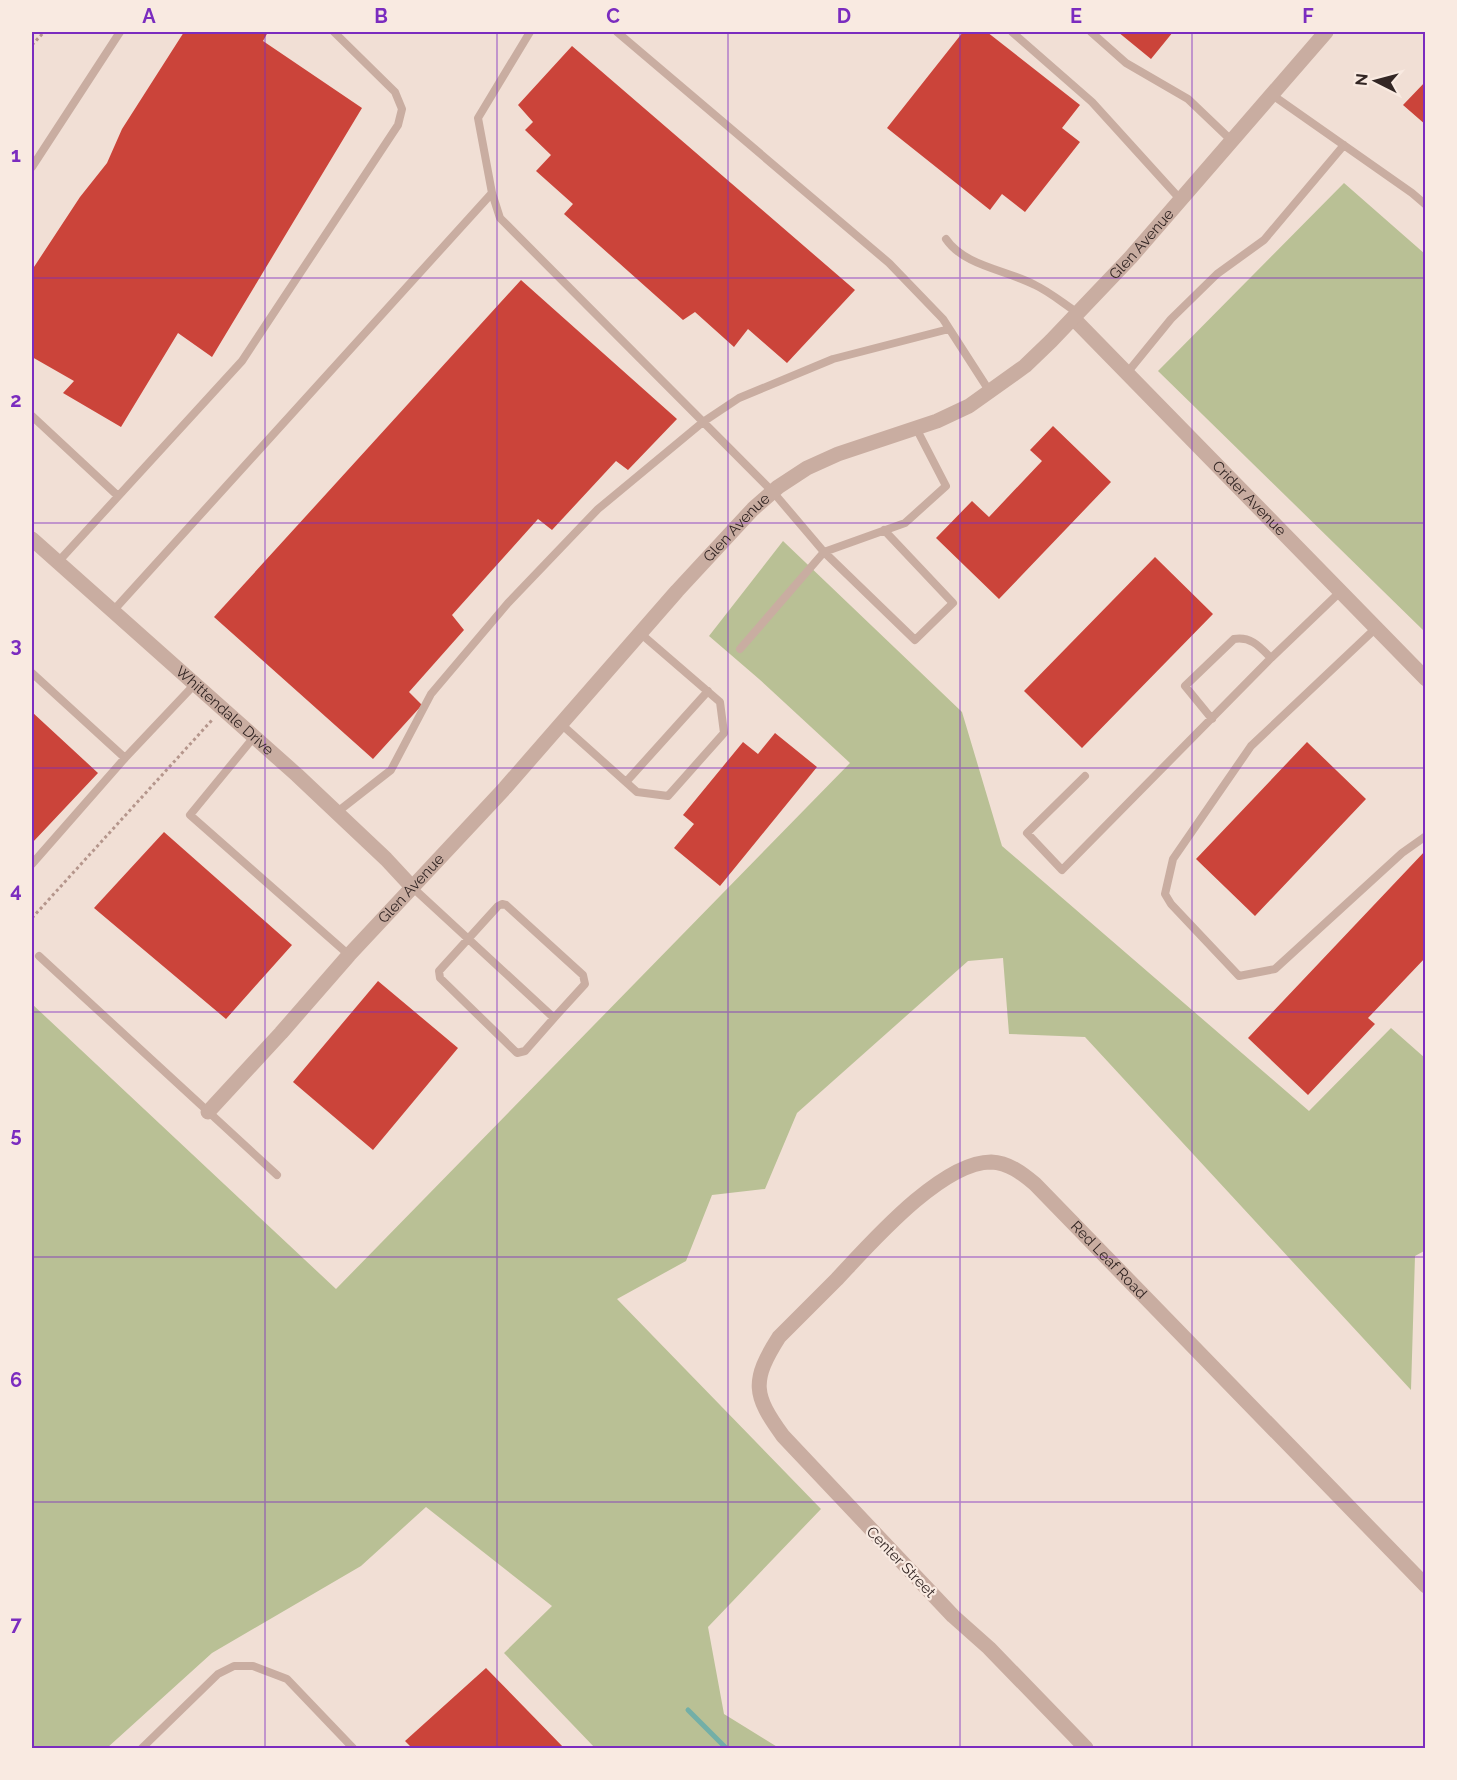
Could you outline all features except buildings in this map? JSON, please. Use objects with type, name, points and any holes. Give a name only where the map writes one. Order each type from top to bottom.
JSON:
[{"type":"street","name":"Glen Avenue","points":[[208,1112],[349,955],[505,788],[728,534],[773,492],[807,468],[838,454],[916,428],[969,406],[1025,366],[1131,256],[1326,32]]},
{"type":"street","name":"Crider Avenue","points":[[1076,315],[1127,373],[1425,679]]},
{"type":"street","name":"Whittendale Drive","points":[[32,538],[254,737],[386,859],[412,887]]},
{"type":"street","name":"Red Leaf Road","points":[[768,1354],[779,1337],[904,1210],[950,1176],[971,1166],[990,1162],[1006,1165],[1021,1172],[1052,1200],[1425,1586]]},
{"type":"street","name":"Center Street","points":[[768,1354],[761,1371],[758,1389],[764,1407],[783,1436],[953,1616],[989,1648],[1086,1749]]},
{"type":"lane","points":[[32,167],[120,32]]},
{"type":"lane","points":[[58,562],[242,361],[398,125],[402,109],[395,92],[334,32]]},
{"type":"lane","points":[[530,32],[478,118],[492,193],[500,218],[773,492],[824,552],[915,640],[953,603],[884,530]]},
{"type":"lane","points":[[617,32],[890,263],[943,319],[990,392]]},
{"type":"lane","points":[[1012,32],[1092,102],[1180,199]]},
{"type":"lane","points":[[1091,32],[1126,63],[1188,99],[1231,140]]},
{"type":"lane","points":[[1271,94],[1412,193],[1425,205]]},
{"type":"lane","points":[[1127,373],[1172,319],[1217,274],[1264,240],[1344,145]]},
{"type":"lane","points":[[113,611],[492,193]]},
{"type":"lane","points":[[946,239],[953,249],[980,263],[1038,286],[1076,315]]},
{"type":"lane","points":[[336,813],[391,770],[431,694],[508,603],[598,509],[703,422],[739,398],[833,359],[950,329]]},
{"type":"lane","points":[[32,416],[118,496]]},
{"type":"lane","points":[[740,649],[824,552],[904,523],[946,486],[916,428]]},
{"type":"lane","points":[[1085,776],[1027,833],[1062,870],[1271,658],[1340,592]]},
{"type":"lane","points":[[1376,628],[1251,746],[1173,859],[1165,894],[1171,904],[1239,976],[1275,969],[1402,853],[1425,836]]},
{"type":"lane","points":[[561,724],[637,792],[668,796],[724,733],[720,702],[640,633]]},
{"type":"lane","points":[[1212,719],[1185,686],[1234,639],[1243,637],[1251,640],[1271,658]]},
{"type":"lane","points":[[32,673],[124,758]]},
{"type":"lane","points":[[32,864],[124,758],[195,684]]},
{"type":"lane","points":[[626,782],[708,691]]},
{"type":"lane","points":[[254,737],[190,814],[349,955]]},
{"type":"lane","points":[[412,887],[554,1018]]},
{"type":"lane","points":[[502,904],[506,905],[583,975],[585,984],[554,1018],[525,1051],[517,1053],[440,978],[439,971],[502,904]]},
{"type":"lane","points":[[39,956],[277,1175]]},
{"type":"lane","points":[[142,1749],[218,1674],[234,1666],[253,1666],[287,1679],[353,1749]]},
{"type":"path","points":[[32,45],[44,32]]},
{"type":"path","points":[[32,918],[222,708]]},
{"type":"green space","points":[[1344,183],[1425,254],[1425,632],[1158,371]]},
{"type":"green space","points":[[783,541],[962,712],[1002,846],[1309,1111],[1391,1028],[1425,1058],[1426,1250],[1415,1256],[1411,1390],[1085,1037],[1009,1034],[1003,958],[968,961],[797,1113],[765,1189],[712,1195],[686,1261],[617,1299],[821,1509],[708,1627],[724,1714],[779,1748],[595,1748],[504,1653],[552,1606],[426,1507],[361,1566],[212,1653],[107,1748],[32,1748],[32,1004],[336,1289],[850,763],[709,636]]},
{"type":"waterway","points":[[688,1710],[726,1748]]}]
